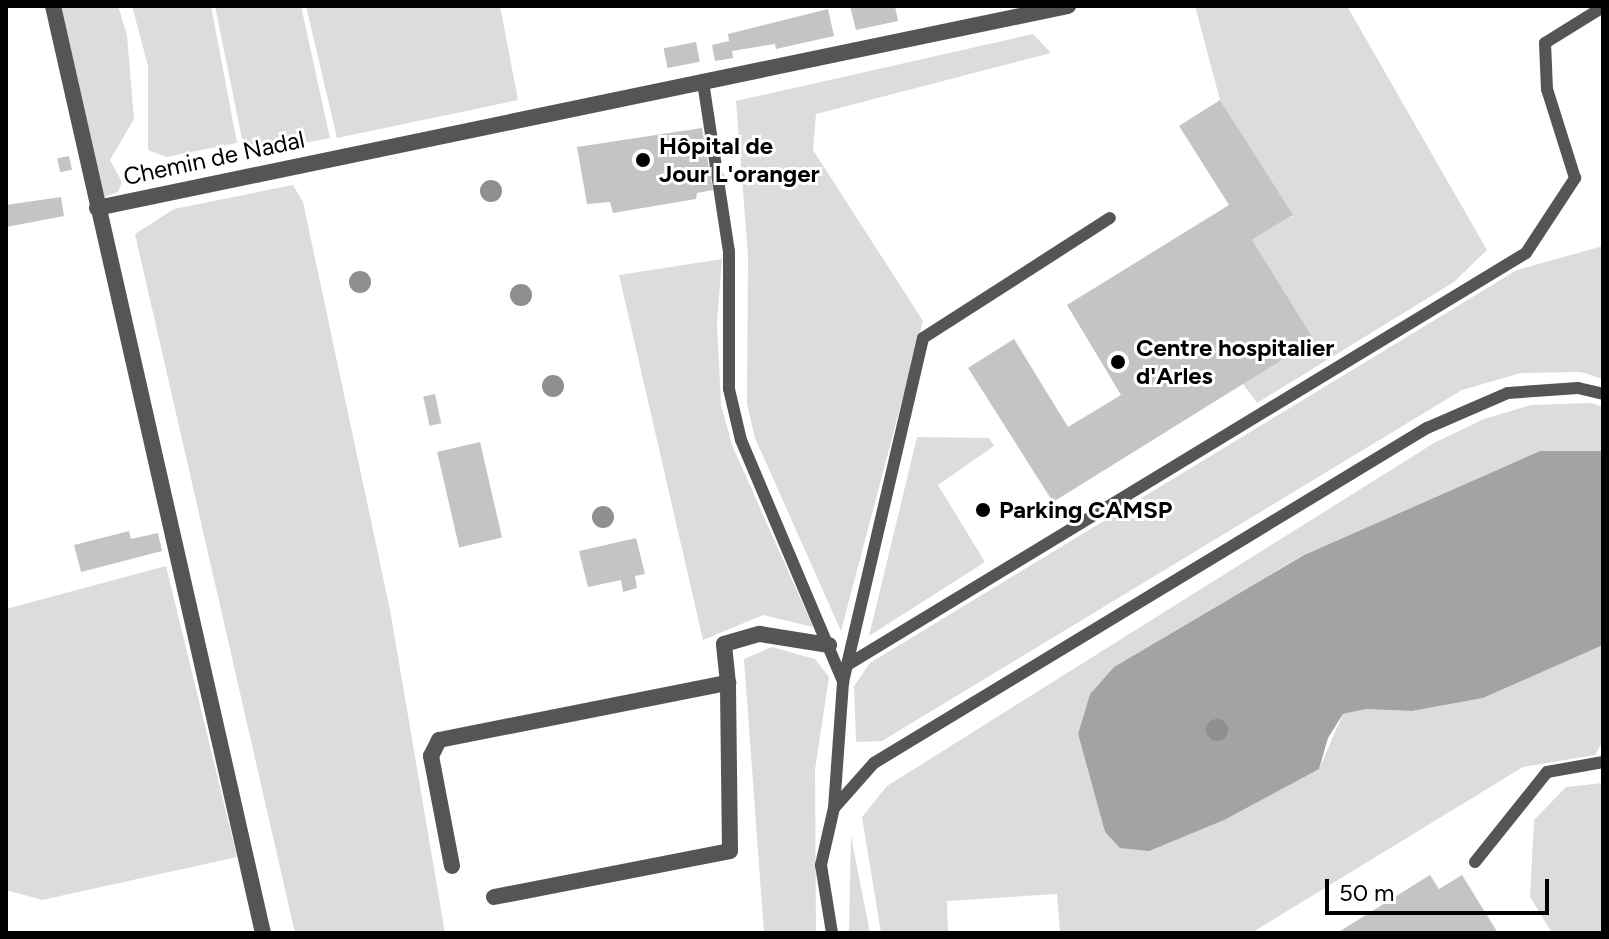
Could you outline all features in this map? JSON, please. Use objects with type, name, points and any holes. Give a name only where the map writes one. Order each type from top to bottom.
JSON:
[{"type":"street","points":[[53,6],[97,208]]},
{"type":"street","name":"Chemin de Nadal","points":[[263,933],[97,208],[1068,6]]},
{"type":"street","points":[[494,897],[730,851],[728,683],[724,644],[760,634],[829,645]]},
{"type":"street","points":[[452,866],[431,756],[439,740],[728,683]]},
{"type":"lane","points":[[847,665],[1526,253],[1575,178],[1547,89],[1545,43],[1603,7]]},
{"type":"lane","points":[[703,82],[729,251],[729,389],[741,440],[843,682]]},
{"type":"lane","points":[[832,933],[821,865],[834,808],[843,682],[923,338],[1110,218]]},
{"type":"lane","points":[[834,808],[874,763],[1427,428],[1508,393],[1578,388],[1603,394]]},
{"type":"lane","points":[[1475,862],[1547,772],[1603,762]]},
{"type":"shaded area","points":[[61,6],[118,6],[127,35],[134,119],[110,160],[122,182],[118,192],[101,198]]},
{"type":"shaded area","points":[[132,6],[211,6],[237,143],[166,157],[148,150],[148,66]]},
{"type":"shaded area","points":[[215,6],[301,6],[330,138],[245,154]]},
{"type":"shaded area","points":[[306,6],[500,6],[518,100],[337,138]]},
{"type":"shaded area","points":[[1195,6],[1347,6],[1487,250],[1454,282],[1257,403],[1243,384],[1252,240],[1292,216],[1220,100]]},
{"type":"shaded area","points":[[1033,34],[1051,53],[816,114],[813,150],[923,321],[841,631],[755,438],[747,404],[748,255],[736,101]]},
{"type":"shaded area","points":[[293,185],[303,202],[390,610],[445,933],[295,933],[135,234],[174,209]]},
{"type":"shaded area","points":[[1603,246],[1603,379],[1581,372],[1521,373],[1462,390],[882,741],[856,742],[854,686],[870,663],[1517,270]]},
{"type":"shaded area","points":[[722,259],[717,323],[721,405],[732,445],[813,627],[763,615],[703,640],[619,275]]},
{"type":"shaded area","points":[[1591,403],[1603,407],[1603,452],[1540,451],[1301,556],[1114,667],[1090,694],[1078,734],[1105,832],[1319,769],[1343,714],[1366,709],[1412,711],[1483,698],[1603,645],[1603,741],[1595,755],[1523,767],[1251,933],[1060,933],[1057,894],[947,901],[948,933],[881,933],[862,817],[887,786],[1434,443],[1484,419],[1531,405]]},
{"type":"shaded area","points":[[917,437],[989,438],[994,446],[938,485],[985,562],[869,636]]},
{"type":"shaded area","points":[[1540,451],[1603,451],[1603,645],[1483,698],[1412,711],[1366,709],[1343,714],[1328,738],[1319,769],[1224,820],[1149,851],[1120,848],[1105,832],[1078,734],[1090,694],[1114,667],[1304,555]]},
{"type":"shaded area","points":[[166,566],[237,857],[42,900],[6,890],[6,609]]},
{"type":"shaded area","points":[[772,647],[815,659],[829,677],[815,770],[816,933],[764,933],[744,659]]},
{"type":"shaded area","points":[[1603,783],[1603,933],[1552,933],[1530,897],[1534,820],[1566,787]]},
{"type":"shaded area","points":[[851,836],[870,933],[849,933]]},
{"type":"building","points":[[850,6],[895,6],[898,21],[856,30]]},
{"type":"building","points":[[828,9],[834,36],[776,49],[775,44],[732,51],[733,58],[715,61],[712,45],[729,41],[728,34]]},
{"type":"building","points":[[696,42],[700,62],[667,68],[664,48]]},
{"type":"building","points":[[1220,100],[1293,215],[1252,240],[1314,340],[1053,502],[968,368],[1014,339],[1068,427],[1121,395],[1067,305],[1229,205],[1179,126]]},
{"type":"building","name":"Hôpital de Jour L'oranger","points":[[702,128],[713,190],[697,193],[696,199],[613,213],[610,202],[587,204],[577,147]]},
{"type":"building","points":[[69,156],[72,170],[60,172],[57,158]]},
{"type":"building","points":[[61,197],[64,216],[6,227],[6,205]]},
{"type":"building","points":[[435,394],[441,423],[429,426],[423,396]]},
{"type":"building","points":[[480,442],[502,537],[459,547],[437,452]]},
{"type":"building","points":[[129,531],[131,539],[158,533],[162,551],[81,572],[74,545]]},
{"type":"building","points":[[636,538],[645,574],[635,576],[637,588],[623,592],[621,580],[588,587],[579,551]]},
{"type":"building","points":[[1430,875],[1439,889],[1462,875],[1498,933],[1337,933]]},
{"type":"place","name":"Hôpital de Jour L'oranger","points":[[643,160]]},
{"type":"place","name":"Centre hospitalier d'Arles","points":[[1118,362]]},
{"type":"place","name":"Parking CAMSP","points":[[983,510]]}]
